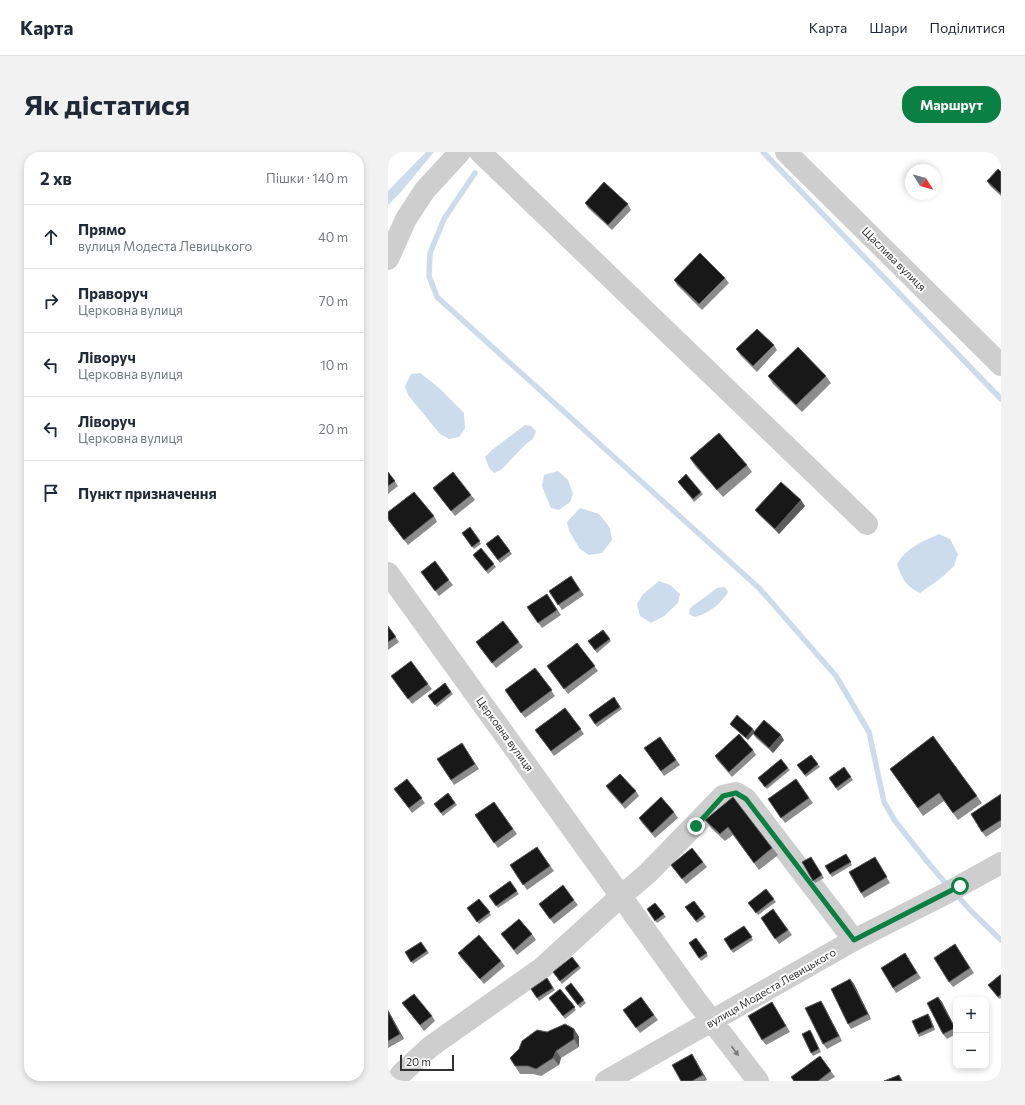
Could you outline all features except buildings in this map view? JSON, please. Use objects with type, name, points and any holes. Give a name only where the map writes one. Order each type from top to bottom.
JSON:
[{"type":"street","points":[[388,259],[406,219],[425,190],[460,152]]},
{"type":"street","points":[[480,152],[867,524]]},
{"type":"street","name":"Щаслива вулиця","points":[[786,152],[1001,365]]},
{"type":"street","name":"Церковна вулиця","points":[[388,573],[620,897],[758,1081]]},
{"type":"street","points":[[396,1081],[430,1047],[542,968],[648,873],[696,826],[723,796],[736,793],[746,799],[854,940]]},
{"type":"street","name":"вулиця Модеста Левицького","points":[[606,1081],[854,940],[1001,863]]},
{"type":"water","points":[[426,152],[434,152],[388,205],[388,191]]},
{"type":"water","points":[[420,373],[438,387],[464,413],[465,428],[459,437],[449,439],[440,434],[408,395],[405,386],[411,374]]},
{"type":"water","points":[[525,425],[531,426],[536,431],[533,439],[526,444],[501,470],[494,473],[489,468],[485,457]]},
{"type":"water","points":[[558,471],[568,480],[573,494],[570,502],[559,510],[551,508],[542,486],[544,475]]},
{"type":"water","points":[[580,508],[599,514],[610,528],[612,540],[602,553],[589,555],[580,549],[569,531],[567,522]]},
{"type":"water","points":[[939,534],[950,539],[958,554],[954,566],[941,578],[920,593],[911,588],[905,582],[897,564],[910,549]]},
{"type":"water","points":[[659,581],[670,585],[680,594],[678,603],[664,616],[651,623],[640,616],[637,604],[643,594]]},
{"type":"water","points":[[725,587],[728,592],[714,608],[699,616],[694,617],[689,614],[690,608],[717,588]]},
{"type":"waterway","points":[[763,152],[1001,399]]},
{"type":"waterway","points":[[475,173],[444,219],[430,253],[429,276],[437,297],[759,588],[836,676],[869,732],[884,802],[895,821],[949,887]]},
{"type":"waterway","points":[[955,893],[1001,940]]},
{"type":"route","points":[[696,826],[723,796],[736,793],[746,799],[854,940],[960,886]]}]
